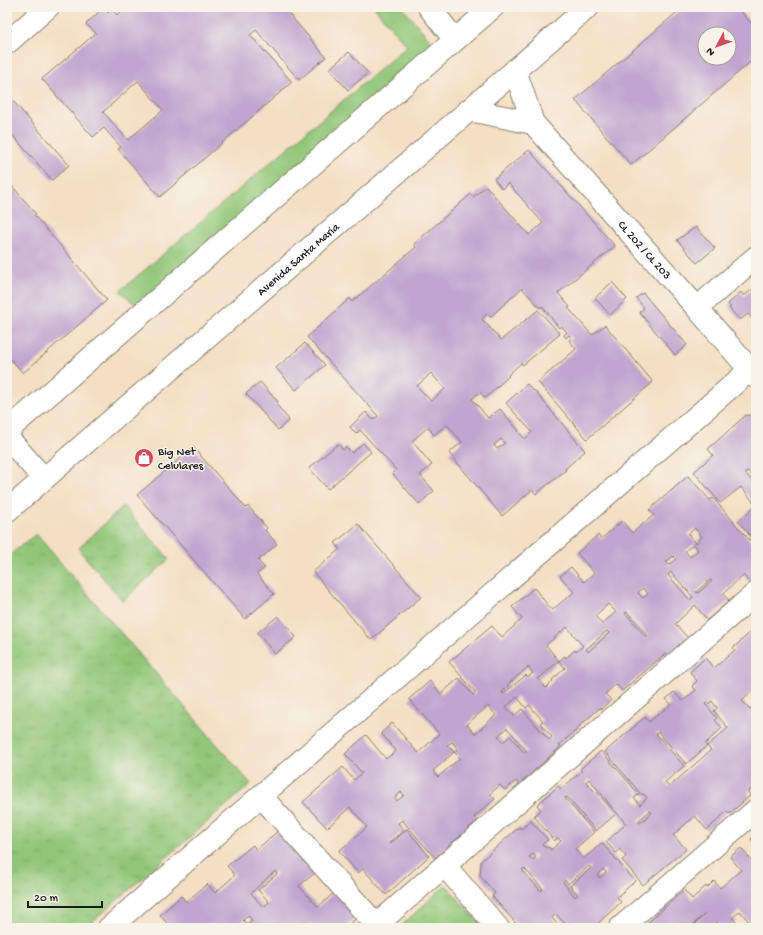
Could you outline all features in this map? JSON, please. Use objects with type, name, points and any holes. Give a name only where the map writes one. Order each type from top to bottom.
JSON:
[{"type":"street","points":[[7,43],[48,7]]},
{"type":"street","points":[[429,7],[456,40]]},
{"type":"street","points":[[7,431],[493,7]]},
{"type":"street","name":"Avenida Santa Maria","points":[[7,511],[588,7]]},
{"type":"street","points":[[514,70],[533,123]]},
{"type":"street","points":[[469,110],[533,123]]},
{"type":"street","name":"CL 202 / CL 203","points":[[533,123],[697,308],[753,374]]},
{"type":"street","points":[[697,308],[756,257]]},
{"type":"street","points":[[109,928],[753,374]]},
{"type":"street","points":[[7,437],[44,479]]},
{"type":"street","points":[[261,796],[376,927],[756,593]]},
{"type":"street","points":[[620,928],[756,810]]},
{"type":"street","points":[[445,866],[498,928]]},
{"type":"green space","points":[[374,7],[402,7],[437,48],[137,306],[120,291],[407,46]]},
{"type":"green space","points":[[123,506],[169,559],[123,601],[78,549]]},
{"type":"green space","points":[[36,534],[251,784],[85,928],[7,928],[7,557]]},
{"type":"green space","points":[[446,885],[484,928],[405,928],[402,925]]},
{"type":"building","points":[[7,7],[15,7],[7,14]]},
{"type":"building","points":[[127,7],[283,7],[326,57],[299,80],[256,30],[250,35],[292,82],[160,197],[118,149],[121,147],[104,128],[93,137],[42,79],[96,33],[86,24],[103,8],[108,13],[112,9],[117,15]],"holes":[[[138,81],[163,110],[128,140],[103,112]]]},
{"type":"building","points":[[683,7],[737,7],[751,23],[756,19],[756,57],[631,165],[575,100]]},
{"type":"building","points":[[349,52],[368,73],[348,90],[329,69]]},
{"type":"building","points":[[7,94],[69,165],[52,180],[7,129]]},
{"type":"building","points":[[529,150],[615,246],[558,293],[570,307],[568,308],[592,335],[605,325],[653,382],[587,439],[538,382],[576,349],[569,340],[572,338],[569,335],[566,338],[564,335],[567,332],[561,326],[559,328],[542,306],[540,308],[522,288],[490,317],[487,314],[482,319],[501,340],[538,310],[560,334],[523,365],[521,363],[485,398],[480,392],[472,399],[488,418],[500,409],[525,439],[532,432],[506,403],[527,384],[533,391],[534,390],[585,451],[565,469],[566,470],[536,494],[532,490],[502,516],[449,453],[462,442],[447,425],[434,435],[428,427],[412,441],[432,465],[420,475],[434,491],[419,504],[392,473],[396,470],[360,430],[356,434],[350,427],[366,412],[373,420],[378,416],[307,337],[350,298],[352,302],[416,247],[414,244],[471,194],[473,197],[486,186],[529,235],[543,223],[508,183],[502,189],[494,179]],"holes":[[[431,373],[445,389],[431,401],[417,386]],[[501,439],[505,443],[497,449],[494,445]]]},
{"type":"building","points":[[7,180],[36,214],[34,215],[107,300],[23,373],[7,355]]},
{"type":"building","points":[[696,227],[715,248],[697,263],[677,240]]},
{"type":"building","points":[[612,282],[627,299],[610,315],[595,298]]},
{"type":"building","points":[[756,286],[756,321],[755,322],[748,314],[740,320],[729,308],[731,307],[728,304],[741,292],[744,296]]},
{"type":"building","points":[[643,293],[687,345],[675,355],[639,312],[644,308],[636,298]]},
{"type":"building","points":[[305,343],[325,365],[296,390],[276,368]]},
{"type":"building","points":[[260,382],[278,402],[276,404],[289,420],[278,430],[246,394]]},
{"type":"building","points":[[746,415],[756,416],[756,480],[748,471],[745,473],[756,485],[756,505],[741,487],[720,503],[694,472],[713,455],[708,449]]},
{"type":"building","points":[[363,443],[371,452],[328,489],[309,468],[338,444],[343,450],[346,447],[352,453]]},
{"type":"building","points":[[193,447],[246,508],[248,506],[267,528],[265,530],[277,544],[258,561],[265,568],[257,574],[274,594],[245,619],[137,495]]},
{"type":"building","points":[[688,476],[710,500],[713,498],[751,542],[754,540],[738,521],[756,505],[756,575],[749,582],[743,575],[723,594],[729,601],[707,620],[695,605],[675,624],[688,638],[667,656],[665,654],[622,691],[616,684],[605,694],[611,700],[579,726],[580,727],[559,745],[561,746],[519,785],[516,781],[505,790],[500,785],[490,794],[495,799],[474,817],[477,821],[435,858],[402,820],[398,823],[404,830],[389,843],[390,844],[407,829],[429,856],[386,895],[363,869],[358,873],[339,851],[367,827],[350,807],[327,828],[303,802],[343,767],[354,780],[362,773],[345,754],[366,735],[386,759],[396,751],[381,733],[392,723],[418,753],[439,734],[409,699],[430,681],[441,694],[459,678],[473,695],[476,693],[449,662],[492,626],[502,637],[522,619],[512,607],[534,588],[552,610],[574,592],[560,576],[571,567],[584,582],[594,573],[577,553],[598,535],[601,539],[622,521],[632,533],[654,515],[649,510]],"holes":[[[695,528],[702,537],[696,543],[688,534]],[[694,544],[698,550],[690,557],[685,551]],[[673,556],[676,559],[669,565],[666,562]],[[671,572],[693,597],[690,600],[668,575]],[[710,580],[712,581],[698,593],[696,592]],[[643,588],[648,594],[643,598],[638,593]],[[608,604],[616,612],[602,624],[595,616]],[[627,612],[648,636],[646,637],[625,613]],[[567,627],[583,646],[576,652],[575,650],[566,658],[565,656],[559,661],[546,645]],[[607,631],[609,633],[588,652],[586,649]],[[559,661],[565,668],[546,688],[538,679]],[[528,667],[533,673],[528,677],[526,675],[503,694],[502,692],[508,686],[507,685]],[[517,697],[526,708],[529,705],[543,721],[540,723],[552,737],[549,740],[522,709],[514,716],[506,707]],[[488,706],[496,715],[475,734],[467,724]],[[507,728],[527,751],[525,753],[510,736],[503,742],[498,736]],[[452,742],[458,749],[454,752],[447,745]],[[454,752],[460,758],[438,777],[433,771]],[[401,792],[404,795],[397,801],[395,798]]]},
{"type":"building","points":[[358,524],[421,597],[371,640],[313,572],[340,549],[335,543]]},
{"type":"building","points":[[278,616],[296,637],[275,654],[257,633]]},
{"type":"building","points":[[754,629],[756,632],[756,694],[753,691],[742,701],[750,709],[756,704],[756,751],[752,755],[756,760],[756,785],[748,792],[750,796],[729,814],[727,811],[707,830],[695,816],[673,835],[686,849],[643,885],[622,860],[626,857],[620,849],[616,853],[606,842],[626,824],[589,779],[586,782],[616,814],[596,831],[567,797],[565,798],[594,832],[575,849],[583,859],[602,843],[635,881],[617,897],[621,902],[593,928],[574,928],[569,922],[566,925],[556,914],[552,918],[561,928],[520,928],[492,896],[495,893],[480,876],[481,861],[519,827],[521,829],[531,821],[548,840],[542,844],[546,848],[548,847],[551,850],[561,841],[558,838],[554,841],[534,816],[541,810],[537,805],[558,786],[561,789],[582,771],[580,769],[601,751],[639,794],[634,798],[640,805],[647,798],[644,794],[642,795],[605,752],[645,717],[649,722],[671,704],[666,699],[674,692],[683,701],[696,690],[692,686],[697,681],[690,672],[705,658],[714,668],[735,650],[733,648]],"holes":[[[712,701],[717,708],[714,711],[728,728],[707,746],[705,744],[722,728],[715,720],[717,718],[705,704]],[[658,732],[686,764],[707,746],[711,750],[669,787],[665,782],[684,766],[656,734]],[[650,811],[652,813],[640,823],[638,821]],[[533,854],[536,857],[532,861],[529,857]],[[589,866],[591,868],[570,886],[578,895],[575,897],[563,882],[565,880],[568,884]],[[524,868],[543,889],[541,891],[522,870]],[[603,869],[606,872],[600,878],[597,875]]]},
{"type":"building","points":[[279,830],[316,872],[299,886],[318,907],[337,890],[359,916],[345,928],[315,928],[311,923],[309,925],[312,928],[176,928],[174,926],[171,928],[160,915],[181,896],[186,902],[207,884],[215,893],[235,875],[227,866],[253,845],[256,850]],"holes":[[[275,871],[277,874],[258,890],[269,902],[263,907],[251,893]],[[248,916],[252,920],[247,924],[243,920]]]},
{"type":"building","points":[[756,835],[756,845],[751,839]]},
{"type":"building","points":[[741,848],[755,865],[756,864],[756,928],[744,928],[750,923],[740,911],[732,918],[736,922],[729,928],[722,928],[717,922],[714,924],[717,928],[691,928],[705,914],[689,928],[643,927],[684,890],[692,899],[714,881],[720,888],[741,870],[730,857]]},
{"type":"place","name":"Big Net Celulares","points":[[144,458]]}]
